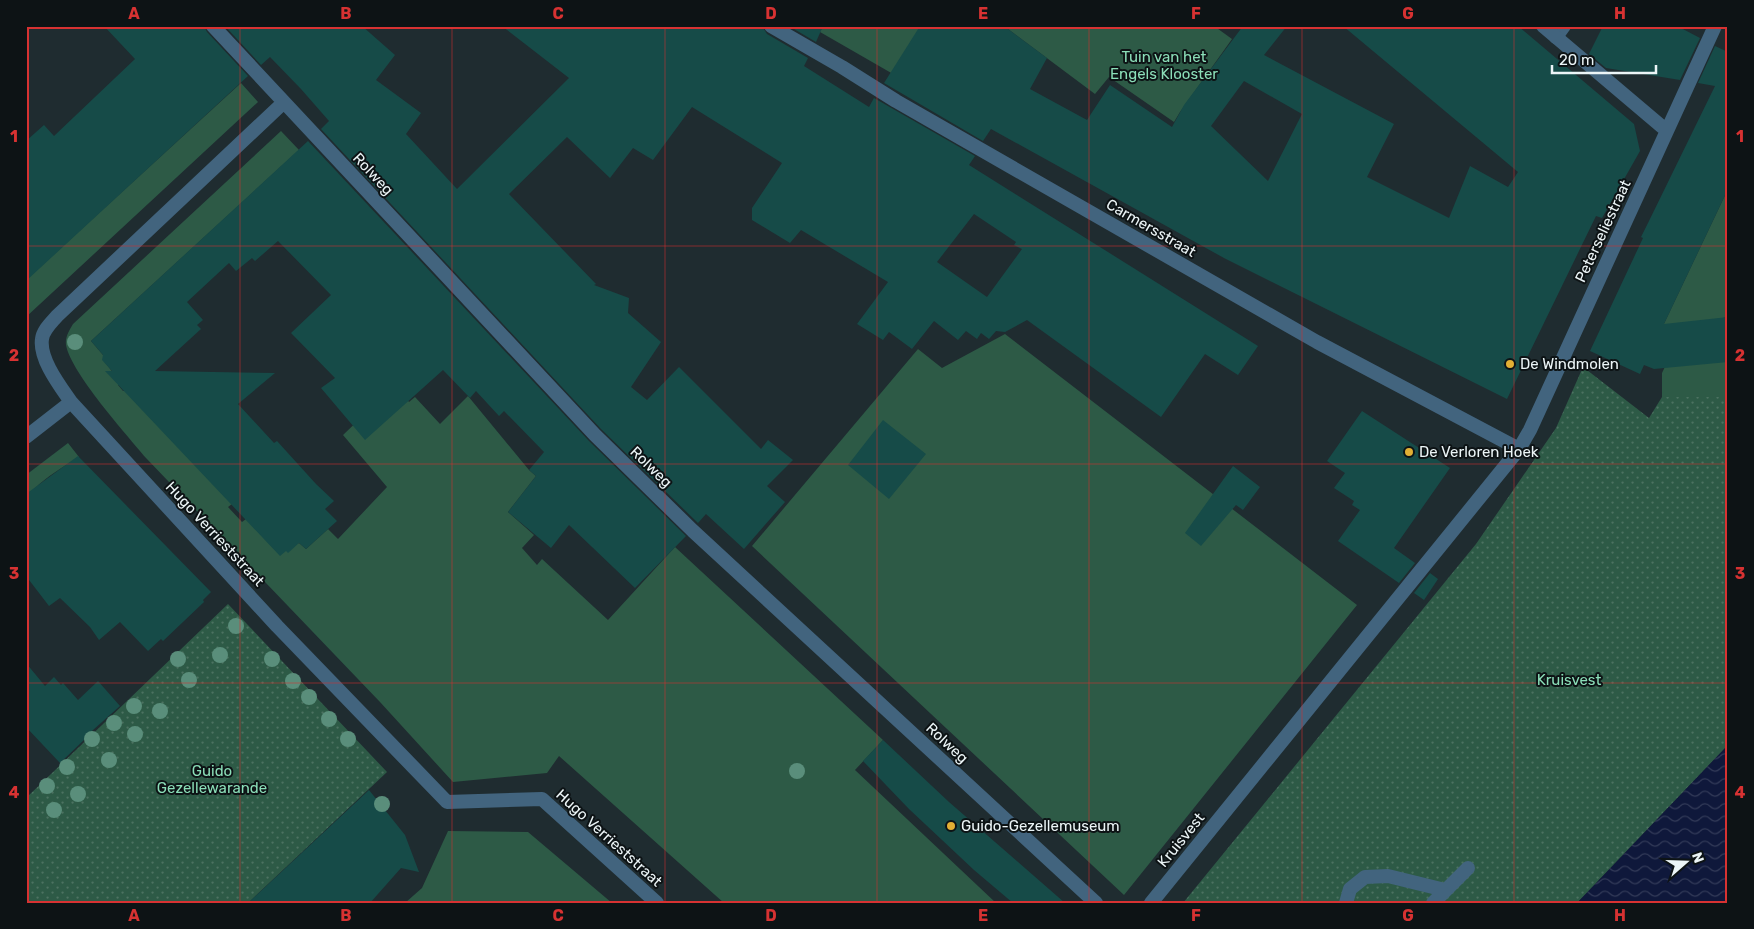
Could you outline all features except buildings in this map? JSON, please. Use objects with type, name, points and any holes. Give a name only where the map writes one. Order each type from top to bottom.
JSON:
[{"type":"street","name":"Rolweg","points":[[213,26],[594,436],[1096,903]]},
{"type":"street","name":"Carmersstraat","points":[[771,26],[896,101],[1317,342],[1519,449]]},
{"type":"street","points":[[1543,26],[1560,32],[1666,131]]},
{"type":"street","name":"Peterseliestraat","points":[[1519,449],[1530,430],[1715,26]]},
{"type":"street","name":"Hugo Verrieststraat","points":[[283,102],[57,316],[45,330],[42,339],[42,349],[54,378],[71,402],[277,626],[447,802],[542,799],[657,903]]},
{"type":"street","points":[[26,437],[71,402]]},
{"type":"street","name":"Kruisvest","points":[[1151,903],[1519,449]]},
{"type":"street","points":[[1433,903],[1468,868]]},
{"type":"street","points":[[1346,903],[1350,889],[1365,876],[1388,876],[1446,890]]},
{"type":"green space","points":[[823,26],[982,26],[933,97],[820,32]]},
{"type":"green space","name":"Tuin van het Engels Klooster","points":[[1004,26],[1214,26],[1232,39],[1174,122],[1109,77],[1095,94]]},
{"type":"green space","points":[[241,83],[258,102],[26,317],[26,286],[28,278]]},
{"type":"green space","points":[[281,131],[299,150],[91,341],[103,355],[103,360],[119,380],[118,385],[123,391],[129,391],[232,504],[228,507],[242,522],[246,519],[280,555],[285,550],[299,543],[306,549],[328,529],[338,539],[387,487],[343,435],[396,384],[409,402],[415,397],[440,424],[468,396],[536,476],[508,512],[534,535],[522,548],[537,565],[542,559],[608,620],[675,547],[883,740],[855,770],[996,903],[724,903],[559,756],[547,773],[453,782],[380,702],[146,458],[88,387],[70,357],[66,345],[68,334],[73,324]]},
{"type":"green space","points":[[1728,189],[1728,317],[1661,330]]},
{"type":"green space","points":[[1005,334],[1357,605],[1124,895],[752,546],[918,349],[942,368]]},
{"type":"green space","points":[[1671,354],[1728,362],[1728,397],[1662,397],[1662,373]]},
{"type":"green space","name":"Kruisvest","points":[[1583,367],[1649,418],[1662,397],[1728,397],[1728,745],[1577,903],[1183,903],[1476,544],[1556,428]]},
{"type":"green space","points":[[68,443],[79,457],[44,480],[26,499],[26,475]]},
{"type":"green space","name":"Guido Gezellewarande","points":[[228,604],[387,772],[248,903],[26,903],[26,798]]},
{"type":"green space","points":[[448,831],[528,832],[612,903],[405,903],[422,888]]},
{"type":"water","points":[[1728,745],[1728,903],[1577,903]]},
{"type":"place","name":"De Windmolen","points":[[1510,364]]},
{"type":"place","name":"De Verloren Hoek","points":[[1409,452]]},
{"type":"place","name":"Guido-Gezellemuseum","points":[[951,826]]}]
